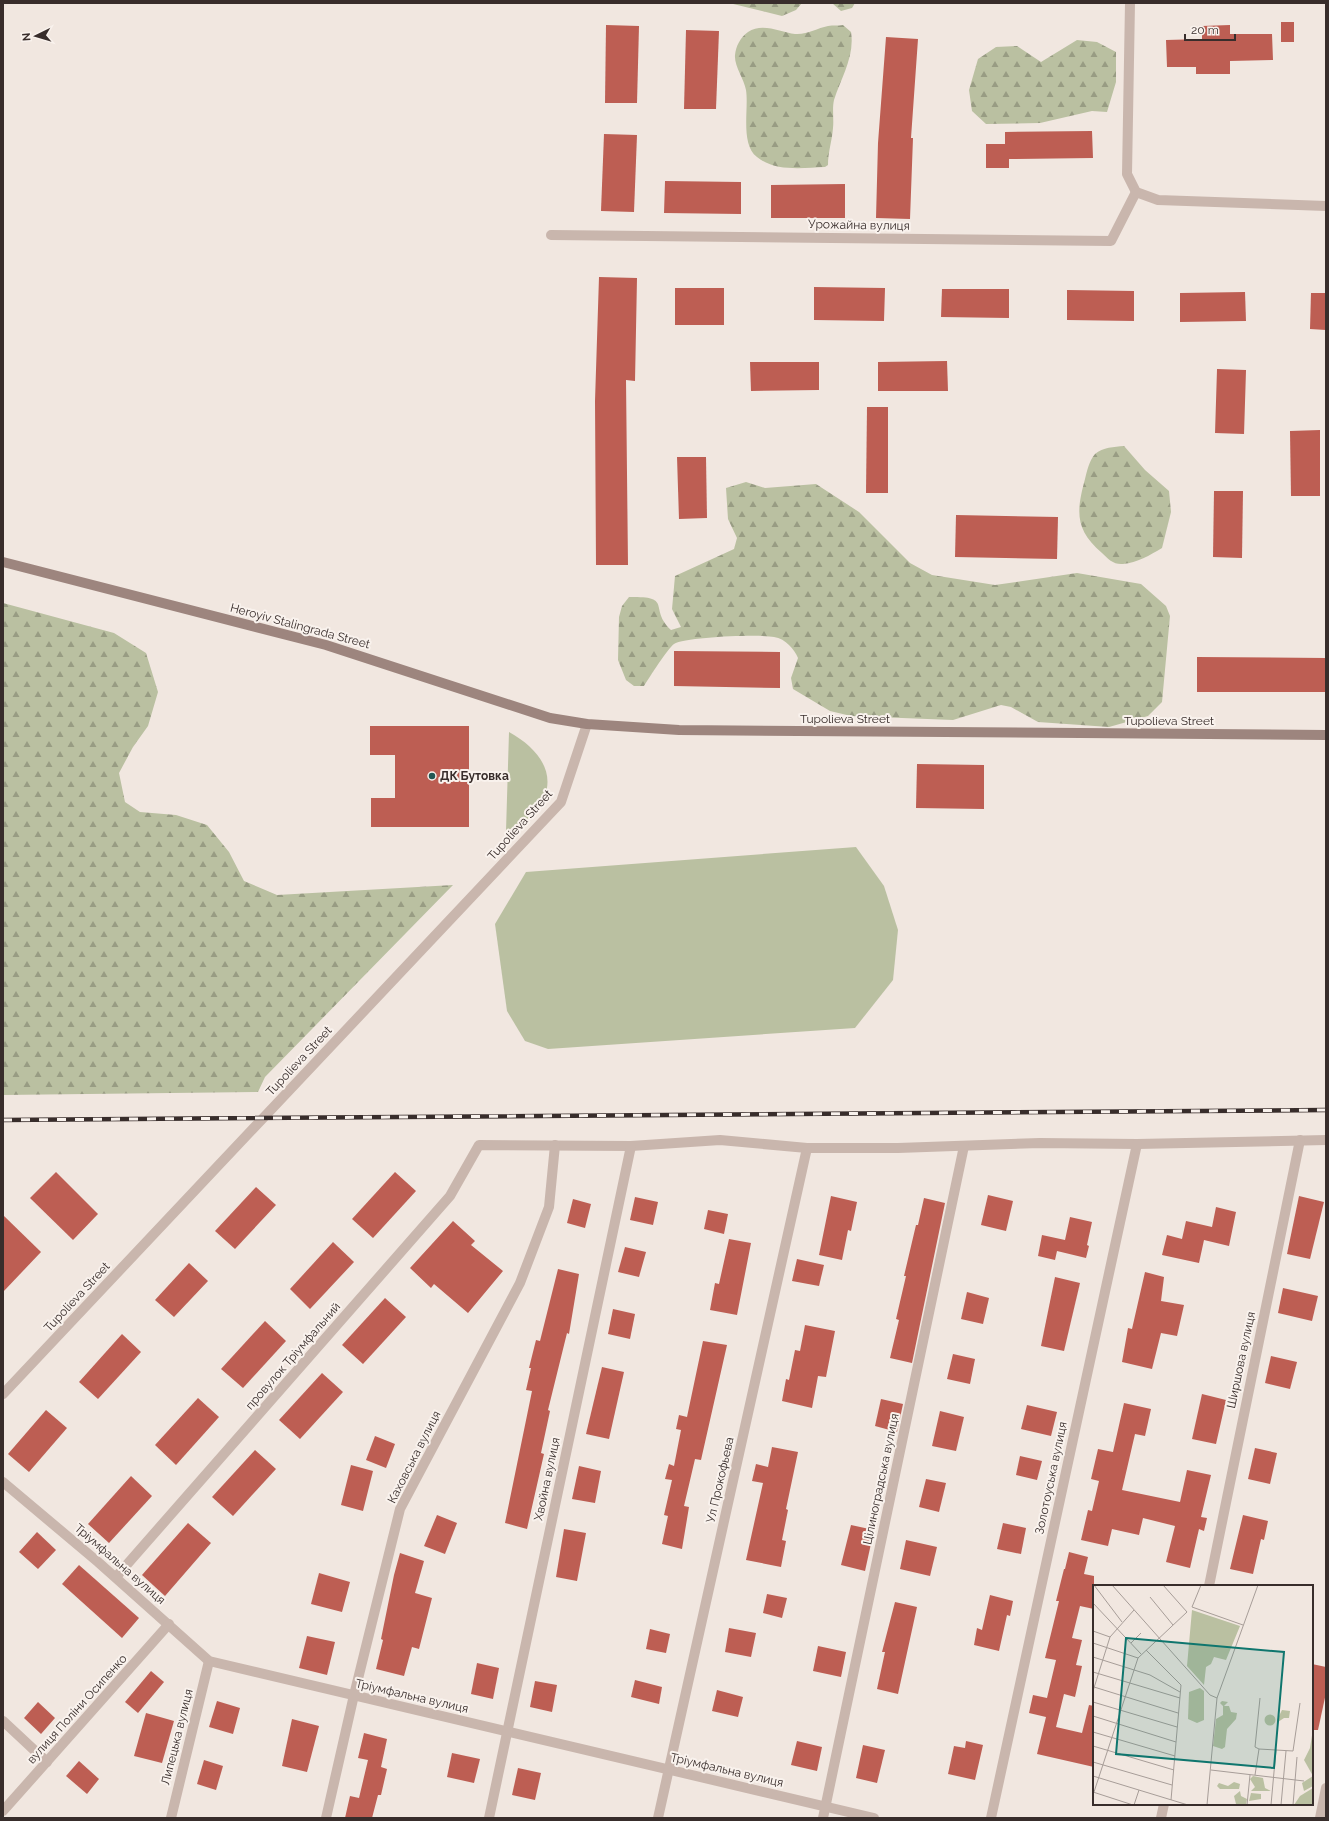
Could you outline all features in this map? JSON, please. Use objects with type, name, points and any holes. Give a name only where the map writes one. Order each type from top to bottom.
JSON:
[{"type":"main road","name":"Heroyiv Stalingrada Street","points":[[3,562],[326,645],[550,718],[587,724]]},
{"type":"main road","name":"Tupolieva Street","points":[[587,724],[679,730],[1326,735]]},
{"type":"street","points":[[1130,3],[1127,174],[1136,192],[1158,200],[1326,206]]},
{"type":"street","name":"Урожайна вулиця","points":[[551,235],[1111,241],[1136,192]]},
{"type":"street","name":"Tupolieva Street","points":[[3,1394],[561,802],[587,724]]},
{"type":"street","points":[[554,1145],[632,1146],[720,1140],[807,1148],[964,1146],[1040,1143],[1136,1144],[1326,1140]]},
{"type":"street","name":"Ширшова вулиця","points":[[1208,1585],[1300,1140]]},
{"type":"street","name":"Золотоуська вулиця","points":[[991,1818],[1136,1144]]},
{"type":"street","name":"провулок Тріумфальний","points":[[116,1577],[450,1196],[479,1145],[554,1145]]},
{"type":"street","name":"Каховська вулиця","points":[[326,1818],[354,1695],[400,1509],[520,1284],[549,1207],[554,1145]]},
{"type":"street","name":"Хвойна вулиця","points":[[489,1818],[632,1146]]},
{"type":"street","name":"Цілиноградська вулиця","points":[[823,1818],[964,1146]]},
{"type":"street","name":"Ул Прокофьева","points":[[658,1818],[807,1148]]},
{"type":"street","name":"Тріумфальна вулиця","points":[[3,1482],[116,1577],[170,1624],[209,1661],[874,1818]]},
{"type":"street","name":"вулиця Поліни Осипенко","points":[[3,1811],[170,1624]]},
{"type":"street","name":"Липецька вулиця","points":[[171,1818],[209,1661]]},
{"type":"street","points":[[3,1721],[47,1762]]},
{"type":"street","points":[[1320,1818],[1326,1788]]},
{"type":"street","points":[[1161,1818],[1164,1805]]},
{"type":"green space","points":[[729,3],[802,3],[796,10],[782,16]]},
{"type":"green space","points":[[832,3],[855,3],[852,8],[841,11]]},
{"type":"green space","points":[[843,25],[851,32],[852,41],[847,67],[834,100],[833,128],[828,165],[825,167],[790,168],[764,162],[752,151],[749,144],[746,126],[746,90],[735,59],[737,45],[748,32],[753,29],[772,28],[799,34],[828,26]]},
{"type":"green space","points":[[1077,40],[1097,42],[1116,52],[1116,82],[1107,112],[1092,111],[1040,123],[986,124],[972,111],[969,90],[978,59],[996,47],[1017,46],[1041,62]]},
{"type":"green space","points":[[1124,446],[1145,470],[1169,491],[1171,512],[1162,548],[1138,560],[1120,564],[1114,563],[1093,545],[1082,528],[1079,511],[1087,473],[1095,454],[1105,449]]},
{"type":"green space","points":[[746,482],[765,488],[816,484],[859,512],[910,563],[932,575],[995,585],[1077,573],[1141,584],[1166,606],[1170,616],[1162,702],[1148,716],[1109,727],[1038,722],[1011,707],[1001,705],[953,720],[851,716],[830,711],[793,689],[791,678],[798,658],[792,648],[782,640],[766,636],[707,638],[674,644],[663,657],[644,686],[634,686],[626,680],[618,660],[619,617],[622,606],[629,597],[643,597],[651,599],[656,601],[664,622],[671,630],[681,627],[672,609],[675,576],[734,549],[737,538],[728,519],[726,488]]},
{"type":"green space","points":[[3,603],[114,633],[146,653],[158,692],[148,726],[133,747],[119,773],[125,802],[140,812],[176,815],[207,825],[229,852],[244,881],[277,895],[453,885],[265,1077],[258,1092],[3,1095]]},
{"type":"green space","points":[[509,732],[530,747],[538,756],[544,766],[547,776],[547,787],[544,799],[536,811],[530,817],[506,831]]},
{"type":"green space","points":[[856,847],[884,886],[898,930],[893,980],[855,1028],[548,1049],[525,1041],[507,1011],[495,924],[526,872]]},
{"type":"building","points":[[1281,22],[1294,22],[1294,42],[1281,42]]},
{"type":"building","points":[[606,25],[639,26],[637,103],[605,103]]},
{"type":"building","points":[[1230,25],[1230,34],[1272,34],[1273,60],[1230,61],[1230,74],[1196,74],[1196,67],[1167,67],[1166,40],[1202,39],[1202,26]]},
{"type":"building","points":[[686,30],[719,31],[716,109],[684,109]]},
{"type":"building","points":[[886,37],[918,39],[911,138],[913,138],[910,219],[876,218],[878,143]]},
{"type":"building","points":[[1092,131],[1093,158],[1009,159],[1009,168],[986,168],[986,144],[1005,144],[1005,132]]},
{"type":"building","points":[[604,134],[637,135],[634,212],[601,211]]},
{"type":"building","points":[[665,181],[741,182],[741,214],[664,213]]},
{"type":"building","points":[[845,184],[845,218],[771,218],[771,185]]},
{"type":"building","points":[[599,277],[637,278],[635,381],[626,380],[628,565],[596,565],[595,401]]},
{"type":"building","points":[[814,287],[885,288],[884,321],[814,320]]},
{"type":"building","points":[[675,288],[724,288],[724,325],[675,325]]},
{"type":"building","points":[[942,289],[1009,289],[1009,318],[941,317]]},
{"type":"building","points":[[1067,290],[1134,291],[1134,321],[1067,320]]},
{"type":"building","points":[[1245,292],[1246,321],[1180,322],[1180,293]]},
{"type":"building","points":[[1311,293],[1326,293],[1326,330],[1310,329]]},
{"type":"building","points":[[947,361],[948,391],[878,391],[878,362]]},
{"type":"building","points":[[750,362],[819,362],[819,390],[751,391]]},
{"type":"building","points":[[1217,369],[1246,370],[1244,434],[1215,433]]},
{"type":"building","points":[[867,407],[888,407],[888,493],[866,493]]},
{"type":"building","points":[[1320,430],[1320,496],[1291,496],[1290,431]]},
{"type":"building","points":[[677,457],[706,457],[707,518],[679,519]]},
{"type":"building","points":[[1214,491],[1243,491],[1242,558],[1213,557]]},
{"type":"building","points":[[956,515],[1058,517],[1057,559],[955,557]]},
{"type":"building","points":[[674,651],[780,652],[780,688],[674,686]]},
{"type":"building","points":[[1197,657],[1326,658],[1326,692],[1197,692]]},
{"type":"building","name":"ДК Бутовка","points":[[370,726],[469,726],[469,827],[371,827],[371,798],[395,798],[395,755],[370,755]]},
{"type":"building","points":[[917,764],[984,765],[984,809],[916,808]]},
{"type":"building","points":[[56,1172],[98,1214],[73,1240],[30,1198]]},
{"type":"building","points":[[395,1172],[416,1191],[373,1238],[352,1219]]},
{"type":"building","points":[[256,1187],[276,1205],[235,1249],[215,1231]]},
{"type":"building","points":[[988,1195],[1013,1201],[1006,1231],[981,1225]]},
{"type":"building","points":[[831,1196],[857,1202],[851,1231],[848,1230],[842,1260],[819,1255]]},
{"type":"building","points":[[1299,1196],[1324,1202],[1310,1259],[1287,1254]]},
{"type":"building","points":[[635,1197],[658,1202],[653,1225],[630,1220]]},
{"type":"building","points":[[924,1198],[945,1203],[912,1363],[890,1358],[899,1320],[896,1319],[906,1276],[904,1276]]},
{"type":"building","points":[[573,1199],[591,1204],[585,1228],[567,1223]]},
{"type":"building","points":[[1216,1207],[1236,1212],[1229,1246],[1204,1240],[1199,1263],[1162,1255],[1167,1235],[1182,1239],[1186,1221],[1212,1227]]},
{"type":"building","points":[[708,1210],[728,1214],[724,1234],[704,1229]]},
{"type":"building","points":[[3,1215],[41,1252],[3,1292]]},
{"type":"building","points":[[1070,1217],[1092,1222],[1086,1258],[1057,1251],[1055,1260],[1038,1256],[1042,1235],[1065,1240]]},
{"type":"building","points":[[453,1221],[475,1241],[471,1245],[503,1271],[468,1313],[434,1284],[431,1288],[410,1268]]},
{"type":"building","points":[[729,1239],[751,1243],[737,1315],[710,1310],[715,1283],[719,1284]]},
{"type":"building","points":[[333,1242],[354,1262],[310,1309],[290,1289]]},
{"type":"building","points":[[625,1247],[646,1252],[639,1277],[618,1272]]},
{"type":"building","points":[[797,1259],[824,1265],[819,1286],[792,1281]]},
{"type":"building","points":[[189,1263],[208,1281],[174,1317],[155,1300]]},
{"type":"building","points":[[558,1269],[579,1274],[569,1334],[567,1333],[548,1410],[550,1411],[541,1453],[544,1454],[527,1529],[505,1523],[532,1391],[526,1390],[531,1368],[529,1368],[536,1340],[540,1341]]},
{"type":"building","points":[[1145,1272],[1164,1277],[1161,1301],[1184,1305],[1177,1336],[1161,1333],[1152,1369],[1122,1362],[1128,1328],[1132,1329]]},
{"type":"building","points":[[1055,1277],[1080,1283],[1064,1351],[1041,1346]]},
{"type":"building","points":[[1283,1288],[1318,1296],[1312,1321],[1278,1313]]},
{"type":"building","points":[[967,1292],[989,1298],[983,1324],[961,1319]]},
{"type":"building","points":[[385,1298],[406,1317],[363,1364],[342,1345]]},
{"type":"building","points":[[613,1309],[635,1314],[630,1339],[608,1334]]},
{"type":"building","points":[[265,1321],[286,1341],[243,1388],[221,1369]]},
{"type":"building","points":[[805,1325],[835,1331],[826,1377],[818,1376],[812,1408],[782,1401],[786,1379],[789,1380],[795,1350],[800,1351]]},
{"type":"building","points":[[122,1334],[141,1352],[98,1399],[79,1382]]},
{"type":"building","points":[[703,1341],[727,1345],[701,1460],[695,1459],[684,1506],[689,1507],[682,1549],[662,1544],[668,1516],[664,1515],[672,1480],[665,1479],[669,1464],[674,1466],[681,1430],[676,1429],[679,1415],[687,1417]]},
{"type":"building","points":[[953,1354],[975,1359],[970,1384],[947,1379]]},
{"type":"building","points":[[1271,1356],[1297,1362],[1290,1389],[1265,1383]]},
{"type":"building","points":[[602,1367],[624,1372],[609,1439],[586,1434]]},
{"type":"building","points":[[322,1373],[343,1392],[300,1439],[279,1420]]},
{"type":"building","points":[[1202,1394],[1226,1400],[1216,1444],[1192,1439]]},
{"type":"building","points":[[198,1398],[219,1417],[176,1465],[155,1445]]},
{"type":"building","points":[[881,1399],[903,1404],[897,1432],[875,1426]]},
{"type":"building","points":[[1124,1403],[1151,1409],[1145,1436],[1135,1434],[1122,1490],[1180,1502],[1187,1470],[1211,1475],[1201,1517],[1207,1518],[1204,1531],[1199,1529],[1190,1568],[1166,1562],[1175,1526],[1143,1518],[1139,1535],[1112,1529],[1108,1546],[1081,1540],[1088,1510],[1092,1511],[1099,1481],[1091,1479],[1098,1449],[1113,1452]]},
{"type":"building","points":[[1027,1405],[1057,1412],[1051,1436],[1021,1429]]},
{"type":"building","points":[[46,1410],[67,1428],[29,1472],[8,1454]]},
{"type":"building","points":[[940,1411],[964,1417],[956,1451],[932,1446]]},
{"type":"building","points":[[375,1436],[395,1444],[386,1468],[366,1460]]},
{"type":"building","points":[[772,1447],[798,1452],[786,1509],[788,1510],[782,1540],[786,1541],[781,1567],[746,1560],[763,1483],[752,1481],[756,1464],[768,1467]]},
{"type":"building","points":[[1255,1448],[1277,1453],[1270,1484],[1248,1479]]},
{"type":"building","points":[[255,1450],[276,1469],[233,1516],[212,1497]]},
{"type":"building","points":[[1020,1456],[1042,1461],[1037,1480],[1016,1475]]},
{"type":"building","points":[[351,1465],[373,1471],[363,1511],[341,1505]]},
{"type":"building","points":[[579,1466],[601,1471],[595,1503],[572,1499]]},
{"type":"building","points":[[131,1476],[152,1496],[109,1543],[88,1524]]},
{"type":"building","points":[[926,1479],[946,1483],[939,1512],[919,1507]]},
{"type":"building","points":[[437,1515],[457,1523],[445,1554],[424,1546]]},
{"type":"building","points":[[1243,1515],[1268,1521],[1264,1540],[1261,1539],[1253,1574],[1230,1569]]},
{"type":"building","points":[[188,1523],[211,1543],[165,1596],[142,1575]]},
{"type":"building","points":[[1003,1523],[1026,1528],[1021,1554],[997,1549]]},
{"type":"building","points":[[851,1525],[874,1530],[865,1571],[841,1565]]},
{"type":"building","points":[[564,1529],[586,1533],[577,1581],[556,1577]]},
{"type":"building","points":[[37,1532],[56,1550],[38,1569],[19,1552]]},
{"type":"building","points":[[906,1540],[937,1547],[930,1576],[900,1569]]},
{"type":"building","points":[[1069,1552],[1088,1557],[1084,1574],[1094,1576],[1093,1609],[1080,1606],[1072,1638],[1082,1640],[1076,1665],[1082,1666],[1075,1697],[1064,1694],[1056,1727],[1082,1733],[1089,1705],[1093,1706],[1093,1767],[1037,1754],[1046,1717],[1029,1713],[1033,1695],[1047,1698],[1056,1660],[1045,1658],[1059,1601],[1056,1601]]},
{"type":"building","points":[[400,1553],[424,1561],[415,1593],[432,1598],[419,1649],[412,1647],[404,1676],[376,1669],[383,1640],[381,1639],[394,1575]]},
{"type":"building","points":[[79,1565],[139,1618],[122,1638],[62,1584]]},
{"type":"building","points":[[319,1573],[350,1582],[342,1612],[311,1604]]},
{"type":"building","points":[[767,1594],[787,1598],[782,1618],[763,1613]]},
{"type":"building","points":[[990,1595],[1013,1601],[1010,1616],[1007,1615],[999,1651],[974,1645],[977,1628],[982,1630]]},
{"type":"building","points":[[895,1602],[917,1607],[898,1694],[877,1689],[885,1652],[882,1652]]},
{"type":"building","points":[[729,1628],[756,1633],[751,1657],[725,1652]]},
{"type":"building","points":[[650,1629],[670,1634],[666,1653],[646,1649]]},
{"type":"building","points":[[307,1636],[335,1642],[327,1675],[299,1668]]},
{"type":"building","points":[[818,1646],[846,1652],[841,1677],[813,1671]]},
{"type":"building","points":[[477,1663],[499,1668],[493,1699],[471,1694]]},
{"type":"building","points":[[1313,1664],[1326,1667],[1326,1693],[1318,1730],[1313,1730]]},
{"type":"building","points":[[151,1671],[164,1682],[138,1713],[125,1702]]},
{"type":"building","points":[[635,1680],[662,1687],[659,1704],[631,1697]]},
{"type":"building","points":[[535,1681],[557,1685],[552,1712],[530,1707]]},
{"type":"building","points":[[717,1690],[743,1697],[738,1717],[712,1711]]},
{"type":"building","points":[[217,1701],[240,1708],[233,1734],[209,1727]]},
{"type":"building","points":[[38,1702],[55,1718],[41,1734],[24,1718]]},
{"type":"building","points":[[146,1713],[174,1721],[162,1763],[134,1756]]},
{"type":"building","points":[[292,1719],[319,1726],[307,1772],[282,1766]]},
{"type":"building","points":[[364,1733],[387,1739],[381,1767],[387,1769],[381,1795],[378,1795],[372,1818],[345,1818],[350,1796],[359,1798],[368,1760],[358,1758]]},
{"type":"building","points":[[797,1741],[822,1747],[817,1771],[791,1765]]},
{"type":"building","points":[[966,1741],[983,1745],[975,1780],[948,1774],[954,1746],[965,1748]]},
{"type":"building","points":[[863,1745],[885,1750],[877,1783],[856,1778]]},
{"type":"building","points":[[452,1753],[480,1759],[474,1783],[447,1777]]},
{"type":"building","points":[[204,1760],[223,1766],[216,1790],[197,1784]]},
{"type":"building","points":[[79,1761],[99,1779],[87,1794],[66,1776]]},
{"type":"building","points":[[518,1768],[541,1773],[535,1800],[512,1795]]},
{"type":"railway","points":[[3,1120],[1326,1110]]},
{"type":"place","name":"ДК Бутовка","points":[[432,776]]}]
